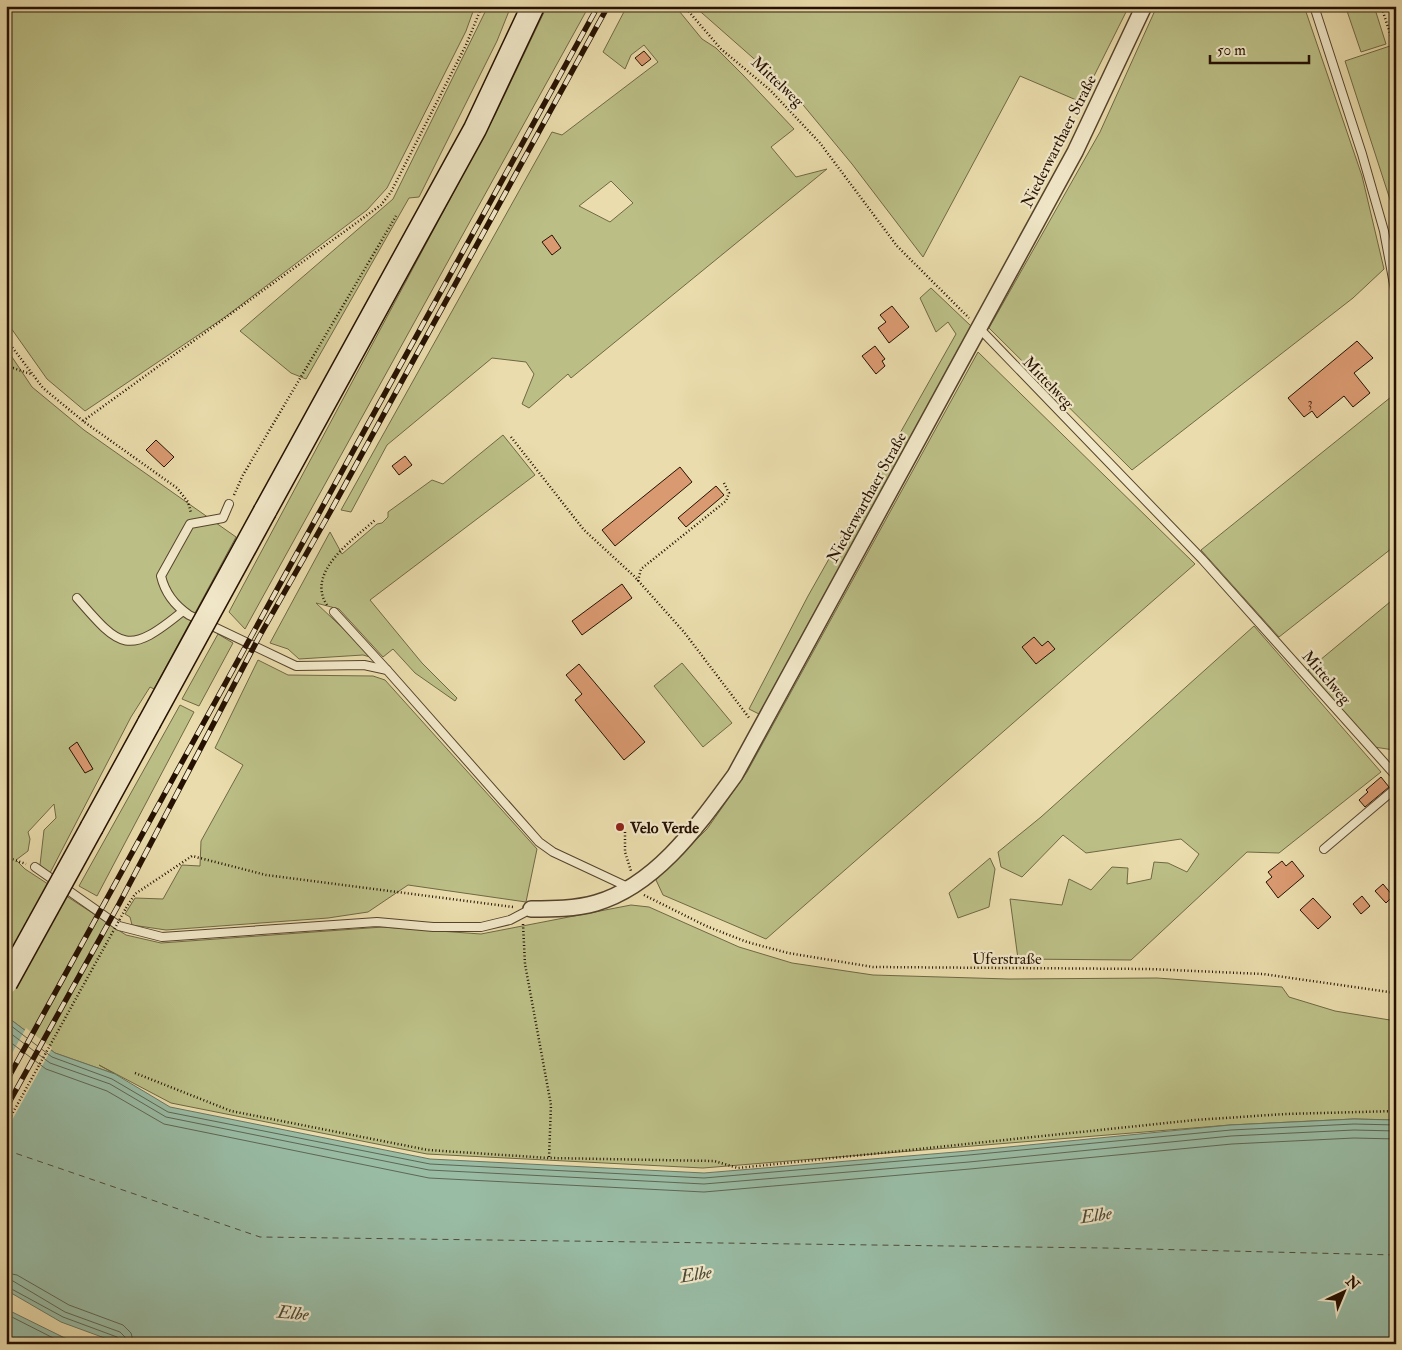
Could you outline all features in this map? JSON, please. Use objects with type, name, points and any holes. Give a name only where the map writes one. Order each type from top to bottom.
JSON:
[{"type":"main road","points":[[6,983],[475,129],[533,6]]},
{"type":"street","name":"Niederwarthaer Straße","points":[[527,911],[566,908],[596,903],[630,888],[668,856],[702,820],[734,775],[1075,152],[1144,6]]},
{"type":"lane","points":[[1314,6],[1379,212],[1396,295]]},
{"type":"lane","name":"Mittelweg","points":[[978,328],[1202,559],[1396,776]]},
{"type":"lane","points":[[230,504],[223,518],[190,524],[161,576],[164,587],[174,603],[183,611],[262,652],[296,666],[364,665],[387,670]]},
{"type":"lane","points":[[77,598],[104,630],[117,638],[131,642],[146,639],[183,611]]},
{"type":"lane","points":[[334,612],[539,842],[553,852],[630,888]]},
{"type":"lane","points":[[1324,849],[1396,788]]},
{"type":"lane","points":[[35,867],[120,926],[162,937],[377,922],[433,927],[480,927],[510,920],[527,911]]},
{"type":"path","points":[[83,421],[381,205],[391,192],[462,54],[482,6]]},
{"type":"path","name":"Mittelweg","points":[[684,6],[721,49],[770,90],[820,143],[897,246],[978,328]]},
{"type":"path","points":[[1385,6],[1382,9],[1396,51]]},
{"type":"path","points":[[1392,6],[1396,25]]},
{"type":"path","points":[[230,504],[243,475],[396,216]]},
{"type":"path","points":[[6,339],[43,388],[83,421],[184,495],[191,513],[190,524]]},
{"type":"path","points":[[6,369],[13,368],[33,375]]},
{"type":"path","points":[[511,437],[584,530],[638,581],[684,632],[759,730]]},
{"type":"path","points":[[638,581],[641,569],[726,501],[729,493],[724,483]]},
{"type":"path","points":[[334,612],[326,603],[322,584],[328,566],[375,520]]},
{"type":"path","points":[[625,832],[625,852],[631,871]]},
{"type":"path","points":[[6,1125],[126,908],[136,894],[192,856],[266,875],[527,911],[525,964],[551,1105],[549,1158]]},
{"type":"path","points":[[6,857],[35,867]]},
{"type":"path","name":"Uferstraße","points":[[630,888],[706,926],[747,942],[788,953],[873,967],[1149,969],[1263,974],[1396,993]]},
{"type":"path","points":[[135,1073],[231,1111],[428,1150],[549,1158],[714,1161],[738,1168],[1195,1120],[1396,1111]]},
{"type":"green space","points":[[6,6],[475,6],[466,31],[387,188],[367,210],[225,317],[85,411],[47,379],[6,321]]},
{"type":"green space","points":[[488,6],[511,6],[497,41],[419,197],[409,198],[306,379],[291,373],[240,331],[393,199]]},
{"type":"green space","points":[[547,6],[589,6],[245,629],[229,612],[495,115]]},
{"type":"green space","points":[[627,6],[675,6],[702,39],[716,48],[794,129],[771,147],[796,177],[827,169],[571,378],[568,374],[529,408],[522,404],[534,374],[526,362],[492,358],[387,445],[351,512],[341,510],[552,132],[562,135],[658,62],[644,45],[631,55],[625,69],[603,52]],"holes":[[[611,181],[633,203],[610,222],[579,206]]]},
{"type":"green space","points":[[694,6],[1129,6],[1081,102],[1020,76],[923,257],[852,164],[794,94]]},
{"type":"green space","points":[[1157,6],[1304,6],[1362,176],[1384,269],[1353,298],[1132,470],[989,328],[1100,132]]},
{"type":"green space","points":[[1362,6],[1374,6],[1386,44],[1361,52],[1347,11]]},
{"type":"green space","points":[[1396,44],[1396,218],[1345,61]]},
{"type":"green space","points":[[931,288],[971,326],[759,714],[749,709],[808,596],[956,334],[948,322],[936,332],[920,298]]},
{"type":"green space","points":[[6,348],[32,387],[84,430],[236,537],[154,689],[150,687],[131,717],[50,873],[40,865],[44,830],[56,818],[54,804],[28,832],[30,839],[28,851],[16,860],[25,869],[126,935],[161,943],[383,927],[481,934],[631,905],[649,907],[739,947],[792,963],[873,975],[1009,979],[1157,978],[1282,987],[1289,997],[1335,1011],[1396,1021],[1396,1120],[1354,1119],[1230,1125],[703,1168],[427,1154],[171,1103],[99,1065],[115,1074],[55,1053],[6,1016]]},
{"type":"green space","points":[[978,352],[1195,564],[766,939],[663,895],[656,880],[707,829],[747,772]]},
{"type":"green space","points":[[1396,393],[1396,545],[1279,637],[1201,550]]},
{"type":"green space","points":[[503,435],[535,475],[370,600],[422,663],[457,698],[455,701],[415,673],[393,649],[383,657],[339,609],[316,603],[367,651],[370,657],[363,655],[299,659],[288,649],[270,643],[330,532],[342,554],[377,524],[382,523],[388,517],[388,512],[432,480],[443,484]]},
{"type":"green space","points":[[1396,597],[1396,749],[1394,750],[1374,747],[1308,670]]},
{"type":"green space","points":[[1254,626],[1381,772],[1279,853],[1247,852],[1131,960],[1018,959],[1010,899],[1062,905],[1069,879],[1091,890],[1112,867],[1128,868],[1127,884],[1151,879],[1154,862],[1168,863],[1187,872],[1199,854],[1181,839],[1086,853],[1063,835],[1022,877],[1001,867],[998,852],[1041,817]]},
{"type":"green space","points":[[218,634],[233,643],[199,706],[182,699]]},
{"type":"green space","points":[[258,660],[288,675],[373,676],[385,680],[537,849],[526,902],[408,885],[368,912],[328,918],[166,930],[132,925],[130,917],[125,914],[135,898],[163,899],[182,865],[200,866],[201,841],[243,765],[215,748]]},
{"type":"green space","points":[[682,663],[732,723],[703,747],[654,686]]},
{"type":"green space","points":[[180,705],[194,712],[97,896],[79,886]]},
{"type":"green space","points":[[990,858],[995,869],[989,907],[958,918],[949,893]]},
{"type":"water","name":"Elbe","points":[[6,1016],[55,1053],[115,1074],[170,1107],[430,1159],[704,1173],[968,1151],[1230,1125],[1354,1119],[1396,1120],[1396,1344],[121,1344],[61,1322],[6,1290]]},
{"type":"water","points":[[6,1309],[77,1344],[6,1344]]},
{"type":"pier","points":[[26,1028],[52,1048],[6,1131],[6,1064]]},
{"type":"building","points":[[644,51],[651,59],[642,66],[635,58]]},
{"type":"building","points":[[552,235],[561,248],[552,255],[542,242]]},
{"type":"building","points":[[892,306],[909,327],[889,343],[878,328],[886,322],[880,315]]},
{"type":"building","points":[[1357,341],[1373,358],[1354,373],[1370,393],[1353,407],[1344,396],[1317,418],[1312,411],[1304,417],[1288,398]]},
{"type":"building","points":[[875,346],[885,359],[882,361],[885,366],[876,374],[862,356]]},
{"type":"building","points":[[156,440],[174,457],[164,467],[146,450]]},
{"type":"building","points":[[405,456],[412,465],[399,475],[392,466]]},
{"type":"building","points":[[680,467],[692,482],[615,546],[602,530]]},
{"type":"building","points":[[716,486],[724,495],[686,527],[678,518]]},
{"type":"building","points":[[622,584],[632,598],[582,635],[572,621]]},
{"type":"building","points":[[1034,637],[1042,646],[1048,641],[1055,649],[1036,664],[1022,647]]},
{"type":"building","points":[[579,664],[645,742],[624,760],[575,700],[582,694],[566,675]]},
{"type":"building","points":[[77,742],[93,769],[85,773],[69,748]]},
{"type":"building","points":[[1381,777],[1389,787],[1365,807],[1359,800],[1368,792],[1366,790]]},
{"type":"building","points":[[1282,861],[1286,866],[1292,861],[1304,876],[1278,898],[1266,882],[1272,877],[1268,872]]},
{"type":"building","points":[[1383,884],[1393,896],[1386,903],[1375,891]]},
{"type":"building","points":[[1362,896],[1370,906],[1361,914],[1353,904]]},
{"type":"building","points":[[1313,898],[1331,917],[1318,929],[1300,910]]},
{"type":"ferry route","points":[[6,1150],[260,1237],[1104,1248],[1396,1255]]},
{"type":"railway","points":[[6,1082],[598,6]]},
{"type":"railway","points":[[6,1108],[119,904],[259,637],[329,514],[608,6]]},
{"type":"place","name":"Velo Verde","points":[[620,827]]}]
